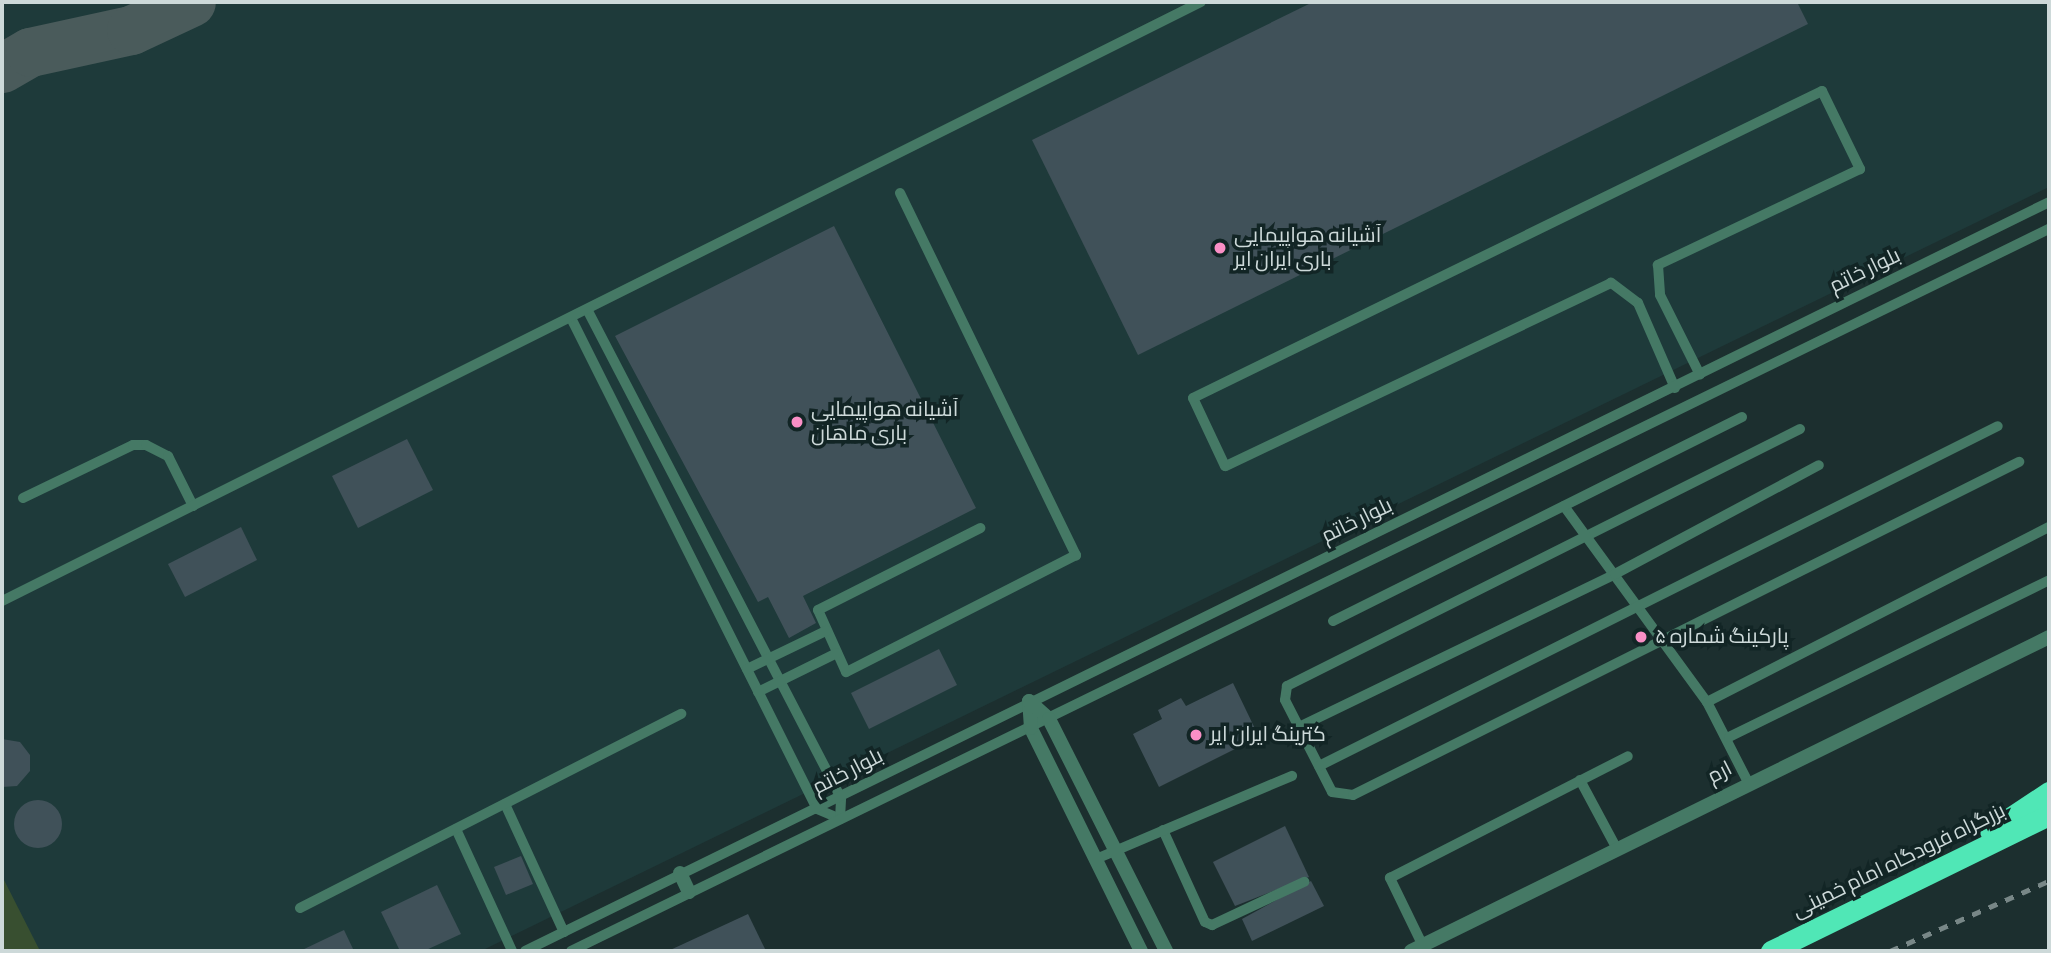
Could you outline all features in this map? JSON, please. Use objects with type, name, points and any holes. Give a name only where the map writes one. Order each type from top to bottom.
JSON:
[{"type":"highway","points":[[1890,893],[2049,792]]},
{"type":"highway","name":"بزرگراه فرودگاه امام خمینی","points":[[1771,951],[2049,815]]},
{"type":"street","name":"ارم","points":[[1417,948],[1748,782],[2049,638]]},
{"type":"street","points":[[1029,701],[1049,719],[1166,951]]},
{"type":"street","points":[[1029,701],[1031,728],[1141,951]]},
{"type":"street","points":[[680,873],[689,892]]},
{"type":"lane","points":[[2,601],[589,313],[1201,2]]},
{"type":"lane","points":[[1675,388],[1638,303],[1611,283],[1225,466],[1193,398],[1822,91],[1860,169],[1658,265],[1660,295],[1700,375]]},
{"type":"lane","points":[[900,193],[1076,555],[846,671],[818,610],[981,528]]},
{"type":"lane","name":"بلوار خاتم","points":[[525,951],[539,948],[564,932],[680,873],[817,809],[1029,701],[1675,388],[2049,202]]},
{"type":"lane","name":"بلوار خاتم","points":[[571,951],[2049,229]]},
{"type":"lane","points":[[572,320],[817,809],[840,820],[841,797],[589,313]]},
{"type":"lane","points":[[1333,621],[1742,417]]},
{"type":"lane","points":[[1319,766],[1998,426]]},
{"type":"lane","points":[[1800,429],[1589,538],[1287,686],[1285,700],[1332,792],[1353,795],[1660,645],[2019,462]]},
{"type":"lane","points":[[23,498],[133,445],[146,445],[167,456],[193,506]]},
{"type":"lane","points":[[1299,727],[1615,574],[1819,465]]},
{"type":"lane","points":[[1564,506],[1615,574],[1660,645],[1707,702],[1729,737],[1748,782]]},
{"type":"lane","points":[[1707,702],[2049,527]]},
{"type":"lane","points":[[1729,737],[2049,580]]},
{"type":"lane","points":[[747,669],[826,631]]},
{"type":"lane","points":[[758,692],[837,653]]},
{"type":"lane","points":[[300,908],[681,714]]},
{"type":"lane","points":[[1417,948],[1390,878],[1628,756]]},
{"type":"lane","points":[[1096,859],[1292,776]]},
{"type":"lane","points":[[1580,780],[1618,849]]},
{"type":"lane","points":[[505,804],[564,932]]},
{"type":"lane","points":[[456,829],[512,951]]},
{"type":"lane","points":[[1163,830],[1205,922],[1212,925],[1304,882]]},
{"type":"shaded area","points":[[2,2],[2049,2],[2049,187],[481,951],[2,951]]},
{"type":"green space","points":[[2,876],[40,951],[2,951]]},
{"type":"building","name":"آشیانه هواپیمایی باری ایران ایر","points":[[1313,2],[1797,2],[1808,24],[1138,355],[1032,140]]},
{"type":"building","name":"آشیانه هواپیمایی باری ماهان","points":[[834,226],[976,508],[803,596],[816,623],[789,638],[768,597],[758,602],[615,336]]},
{"type":"building","points":[[407,439],[433,490],[358,528],[332,476]]},
{"type":"building","points":[[241,527],[257,560],[185,597],[168,564]]},
{"type":"building","points":[[939,649],[957,685],[869,729],[851,693]]},
{"type":"building","name":"کترینگ ایران ایر","points":[[1233,683],[1259,737],[1159,787],[1133,734],[1162,719],[1158,710],[1181,698],[1186,706]]},
{"type":"building","points":[[2,739],[20,742],[30,755],[30,771],[17,786],[2,787]]},
{"type":"building","points":[[38,800],[55,807],[62,824],[55,841],[38,848],[21,841],[14,824],[21,807]]},
{"type":"building","points":[[1285,826],[1309,877],[1235,906],[1213,862]]},
{"type":"building","points":[[521,856],[533,884],[506,895],[494,867]]},
{"type":"building","points":[[1311,881],[1324,906],[1252,941],[1242,919]]},
{"type":"building","points":[[437,885],[461,934],[424,951],[400,951],[381,912]]},
{"type":"building","points":[[748,914],[766,951],[668,951]]},
{"type":"building","points":[[344,930],[354,951],[300,951]]},
{"type":"taxiway","points":[[2,68],[30,52],[131,30],[191,2]]},
{"type":"railway","points":[[1890,951],[2049,881]]},
{"type":"place","name":"آشیانه هواپیمایی باری ایران ایر","points":[[1220,248]]},
{"type":"place","name":"آشیانه هواپیمایی باری ماهان","points":[[797,422]]},
{"type":"place","name":"پارکینگ شماره ۵","points":[[1641,637]]},
{"type":"place","name":"کترینگ ایران ایر","points":[[1196,735]]}]
